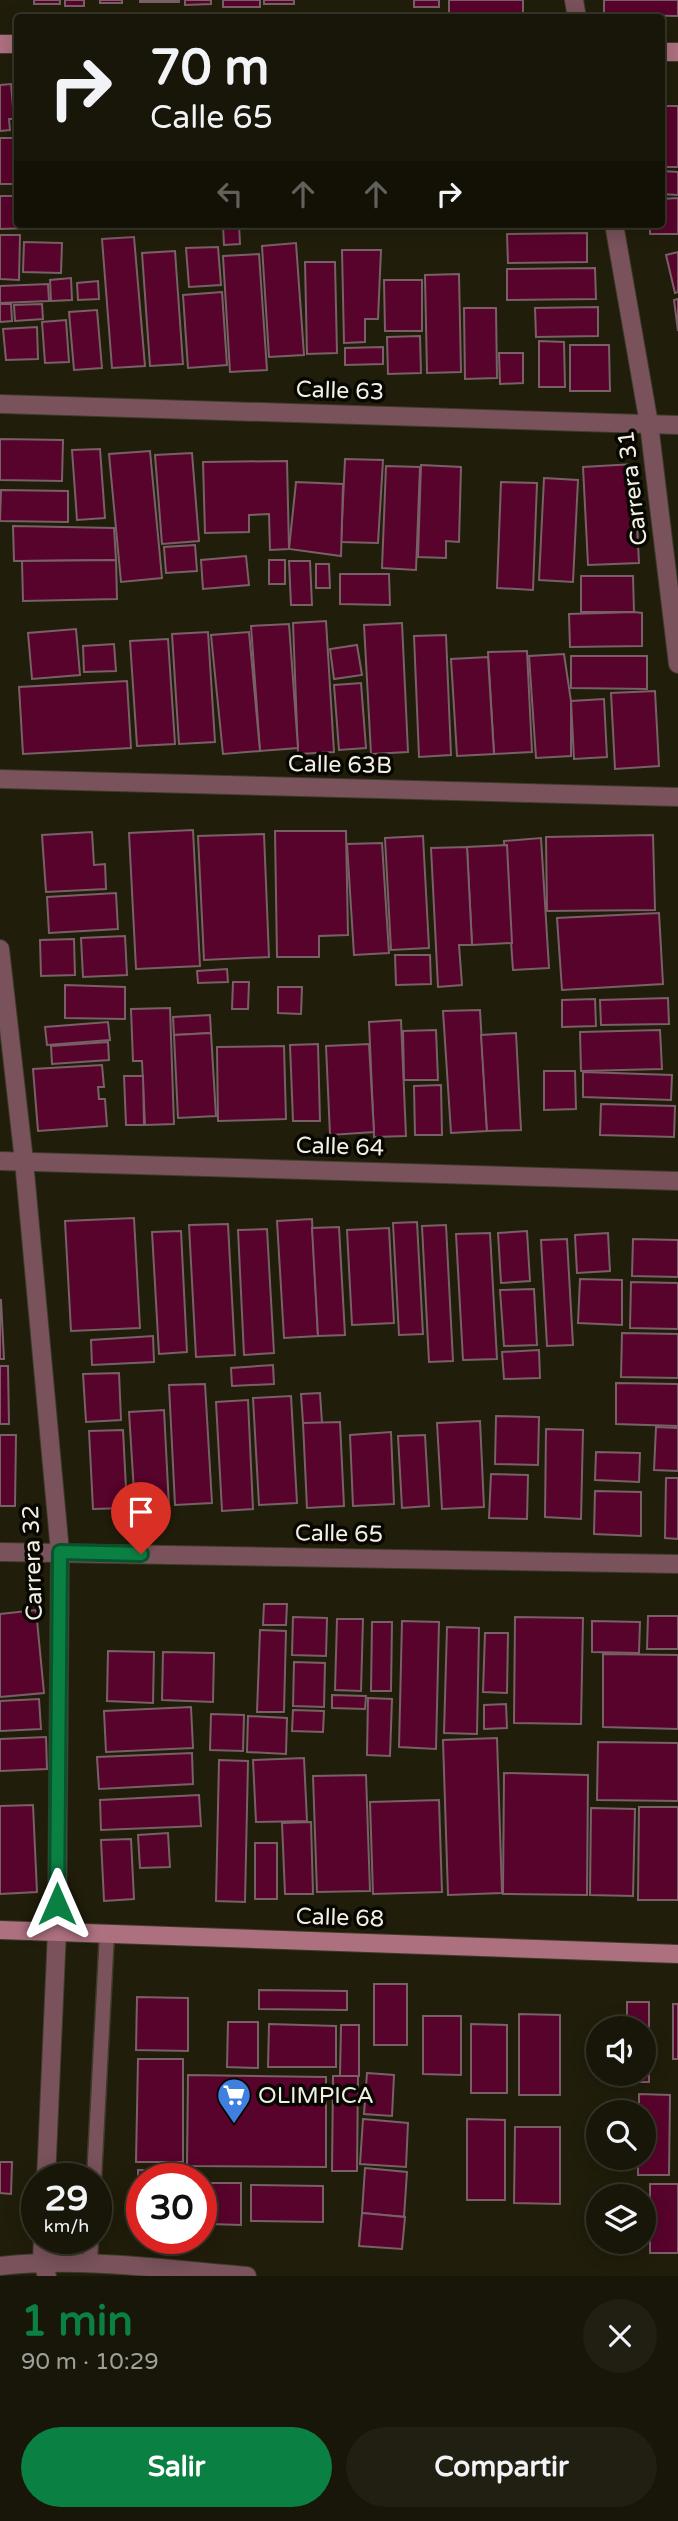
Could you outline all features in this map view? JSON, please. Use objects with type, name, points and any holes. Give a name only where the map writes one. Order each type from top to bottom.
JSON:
[{"type":"street","name":"Carrera 31","points":[[615,228],[649,424],[678,664]]},
{"type":"street","name":"Calle 63","points":[[0,404],[678,425]]},
{"type":"street","name":"Calle 63B","points":[[0,779],[678,797]]},
{"type":"street","name":"Carrera 32","points":[[0,948],[24,1161],[60,1552],[57,1931],[47,2163]]},
{"type":"street","name":"Calle 64","points":[[0,1161],[678,1181]]},
{"type":"street","name":"Calle 65","points":[[0,1552],[678,1564]]},
{"type":"street","name":"Calle 68","points":[[0,1930],[678,1954]]},
{"type":"street","points":[[0,2266],[44,2269],[90,2263],[247,2276]]},
{"type":"lane","points":[[95,2163],[107,1933]]},
{"type":"lane","points":[[90,2254],[90,2263]]},
{"type":"building","points":[[34,0],[60,0],[60,4],[34,4]]},
{"type":"building","points":[[65,0],[84,0],[84,6],[65,6]]},
{"type":"building","points":[[100,0],[122,0],[122,3],[100,3]]},
{"type":"building","points":[[179,0],[179,2],[140,2]]},
{"type":"building","points":[[185,0],[211,0],[211,4],[185,5]]},
{"type":"building","points":[[223,0],[260,0],[260,7],[223,7]]},
{"type":"building","points":[[264,0],[294,0],[294,4],[264,4]]},
{"type":"building","points":[[414,0],[439,0],[439,7],[414,7]]},
{"type":"building","points":[[449,0],[523,0],[523,14],[449,14]]},
{"type":"building","points":[[604,0],[678,0],[678,16],[604,14]]},
{"type":"building","points":[[11,84],[14,119],[9,119],[10,130],[0,131],[0,85]]},
{"type":"building","points":[[665,106],[678,106],[678,167],[665,167]]},
{"type":"building","points":[[0,138],[14,138],[14,184],[0,184]]},
{"type":"building","points":[[665,171],[678,172],[678,195],[665,194]]},
{"type":"building","points":[[0,196],[14,196],[14,228],[33,228],[0,229]]},
{"type":"building","points":[[678,198],[678,234],[650,234],[650,228],[665,228],[665,199]]},
{"type":"building","points":[[223,228],[239,228],[240,244],[224,245]]},
{"type":"building","points":[[587,233],[587,262],[508,263],[507,234]]},
{"type":"building","points":[[0,235],[20,235],[19,280],[0,279]]},
{"type":"building","points":[[134,237],[145,366],[112,368],[102,239]]},
{"type":"building","points":[[24,242],[62,243],[61,273],[23,272]]},
{"type":"building","points":[[296,243],[304,355],[269,357],[262,246]]},
{"type":"building","points":[[218,247],[221,285],[189,287],[186,248]]},
{"type":"building","points":[[342,250],[381,250],[378,319],[365,319],[365,342],[344,343]]},
{"type":"building","points":[[175,251],[183,364],[150,366],[142,253]]},
{"type":"building","points":[[678,252],[678,292],[675,293],[666,255]]},
{"type":"building","points":[[259,254],[267,370],[230,372],[223,256]]},
{"type":"building","points":[[305,262],[335,262],[337,353],[307,354]]},
{"type":"building","points":[[595,268],[596,299],[507,300],[507,269]]},
{"type":"building","points":[[459,274],[461,372],[427,373],[425,275]]},
{"type":"building","points":[[71,278],[72,300],[51,301],[50,280]]},
{"type":"building","points":[[384,280],[422,280],[422,331],[385,331]]},
{"type":"building","points":[[98,281],[99,299],[78,300],[77,283]]},
{"type":"building","points":[[48,284],[49,301],[0,303],[0,286]]},
{"type":"building","points":[[222,292],[227,365],[188,368],[183,295]]},
{"type":"building","points":[[678,299],[678,331],[674,300]]},
{"type":"building","points":[[0,304],[11,304],[12,321],[0,322]]},
{"type":"building","points":[[42,304],[43,319],[15,321],[14,305]]},
{"type":"building","points":[[598,307],[598,336],[536,337],[535,308]]},
{"type":"building","points":[[464,308],[496,308],[497,378],[465,379]]},
{"type":"building","points":[[97,310],[102,368],[74,370],[69,312]]},
{"type":"building","points":[[66,320],[69,362],[45,363],[42,322]]},
{"type":"building","points":[[37,327],[38,359],[6,360],[3,329]]},
{"type":"building","points":[[420,336],[421,373],[388,374],[387,337]]},
{"type":"building","points":[[539,341],[564,342],[565,387],[539,387]]},
{"type":"building","points":[[570,345],[609,345],[610,391],[570,391]]},
{"type":"building","points":[[383,347],[383,364],[345,365],[345,348]]},
{"type":"building","points":[[499,353],[523,353],[523,383],[500,384]]},
{"type":"building","points":[[0,439],[63,440],[62,481],[0,480]]},
{"type":"building","points":[[100,449],[105,518],[77,520],[72,450]]},
{"type":"building","points":[[150,451],[162,578],[121,582],[109,454]]},
{"type":"building","points":[[192,453],[199,541],[162,544],[155,455]]},
{"type":"building","points":[[345,459],[383,460],[378,543],[341,542]]},
{"type":"building","points":[[287,461],[289,549],[270,550],[269,514],[249,515],[249,532],[205,533],[203,462]]},
{"type":"building","points":[[634,464],[639,563],[588,565],[583,467]]},
{"type":"building","points":[[421,465],[461,467],[459,542],[446,541],[446,558],[418,557]]},
{"type":"building","points":[[386,466],[420,467],[416,570],[382,568]]},
{"type":"building","points":[[544,478],[578,480],[573,582],[539,580]]},
{"type":"building","points":[[296,482],[343,484],[341,556],[289,549]]},
{"type":"building","points":[[501,482],[537,483],[533,590],[497,588]]},
{"type":"building","points":[[1,490],[68,491],[68,522],[0,521]]},
{"type":"building","points":[[13,526],[114,528],[116,560],[14,561]]},
{"type":"building","points":[[195,545],[197,571],[166,573],[164,547]]},
{"type":"building","points":[[246,556],[249,585],[203,589],[201,560]]},
{"type":"building","points":[[116,560],[117,599],[23,601],[22,561]]},
{"type":"building","points":[[269,560],[285,560],[285,584],[269,584]]},
{"type":"building","points":[[289,561],[310,561],[312,605],[291,605]]},
{"type":"building","points":[[316,564],[329,564],[330,588],[316,588]]},
{"type":"building","points":[[340,574],[389,574],[390,605],[340,604]]},
{"type":"building","points":[[581,576],[633,576],[634,612],[581,612]]},
{"type":"building","points":[[642,613],[642,646],[570,647],[569,614]]},
{"type":"building","points":[[326,621],[334,752],[298,754],[293,623]]},
{"type":"building","points":[[402,623],[408,752],[371,754],[364,625]]},
{"type":"building","points":[[289,624],[298,748],[260,751],[251,626]]},
{"type":"building","points":[[76,629],[80,675],[32,679],[28,633]]},
{"type":"building","points":[[208,632],[215,742],[179,744],[172,634]]},
{"type":"building","points":[[249,632],[260,751],[223,754],[211,635]]},
{"type":"building","points":[[446,635],[451,755],[419,757],[414,636]]},
{"type":"building","points":[[168,639],[175,744],[137,746],[130,641]]},
{"type":"building","points":[[114,644],[116,671],[84,672],[83,646]]},
{"type":"building","points":[[357,645],[362,675],[334,679],[330,649]]},
{"type":"building","points":[[527,651],[532,752],[494,754],[488,652]]},
{"type":"building","points":[[564,654],[571,701],[571,756],[536,758],[529,656]]},
{"type":"building","points":[[571,656],[647,656],[647,689],[571,688]]},
{"type":"building","points":[[488,657],[494,754],[457,756],[451,659]]},
{"type":"building","points":[[127,681],[131,748],[23,754],[19,687]]},
{"type":"building","points":[[361,683],[366,748],[339,750],[334,685]]},
{"type":"building","points":[[655,691],[659,766],[615,769],[611,693]]},
{"type":"building","points":[[604,699],[607,757],[574,759],[571,701]]},
{"type":"building","points":[[193,830],[200,966],[136,969],[129,833]]},
{"type":"building","points":[[275,831],[346,831],[348,935],[319,936],[319,957],[277,957]]},
{"type":"building","points":[[92,832],[94,865],[105,864],[106,889],[46,892],[42,835]]},
{"type":"building","points":[[264,834],[269,957],[204,960],[198,836]]},
{"type":"building","points":[[653,835],[655,910],[547,911],[546,837]]},
{"type":"building","points":[[423,836],[429,948],[391,950],[385,838]]},
{"type":"building","points":[[541,838],[549,968],[513,970],[504,841]]},
{"type":"building","points":[[382,843],[389,953],[354,955],[347,844]]},
{"type":"building","points":[[507,845],[512,943],[472,945],[467,847]]},
{"type":"building","points":[[467,847],[472,945],[459,945],[462,985],[438,987],[431,848]]},
{"type":"building","points":[[116,893],[118,929],[49,933],[47,897]]},
{"type":"building","points":[[659,913],[663,984],[562,990],[557,918]]},
{"type":"building","points":[[125,936],[127,975],[83,977],[81,938]]},
{"type":"building","points":[[74,939],[75,975],[41,976],[40,940]]},
{"type":"building","points":[[395,955],[430,955],[431,984],[396,985]]},
{"type":"building","points":[[227,969],[228,982],[198,983],[197,971]]},
{"type":"building","points":[[233,982],[249,982],[248,1009],[232,1009]]},
{"type":"building","points":[[65,985],[125,987],[125,1019],[65,1018]]},
{"type":"building","points":[[278,987],[302,987],[301,1014],[278,1013]]},
{"type":"building","points":[[668,998],[669,1024],[601,1025],[600,1000]]},
{"type":"building","points":[[595,999],[596,1026],[562,1027],[562,1000]]},
{"type":"building","points":[[170,1008],[174,1124],[145,1125],[142,1061],[133,1061],[131,1009]]},
{"type":"building","points":[[480,1010],[487,1131],[451,1133],[443,1011]]},
{"type":"building","points":[[210,1015],[211,1033],[174,1035],[173,1017]]},
{"type":"building","points":[[401,1020],[406,1136],[374,1137],[369,1022]]},
{"type":"building","points":[[108,1022],[110,1040],[47,1045],[45,1027]]},
{"type":"building","points":[[436,1030],[438,1080],[404,1080],[403,1031]]},
{"type":"building","points":[[660,1030],[662,1069],[581,1071],[580,1032]]},
{"type":"building","points":[[211,1033],[216,1116],[178,1118],[174,1035]]},
{"type":"building","points":[[516,1033],[521,1130],[487,1131],[481,1035]]},
{"type":"building","points":[[108,1042],[109,1060],[52,1064],[51,1046]]},
{"type":"building","points":[[318,1044],[320,1121],[293,1121],[290,1045]]},
{"type":"building","points":[[369,1044],[374,1132],[330,1135],[326,1046]]},
{"type":"building","points":[[284,1046],[286,1119],[218,1121],[217,1047]]},
{"type":"building","points":[[102,1065],[104,1087],[98,1087],[99,1099],[105,1099],[107,1126],[38,1131],[33,1069]]},
{"type":"building","points":[[544,1071],[575,1071],[576,1109],[544,1110]]},
{"type":"building","points":[[583,1072],[672,1075],[671,1100],[583,1097]]},
{"type":"building","points":[[124,1076],[143,1076],[144,1125],[126,1125]]},
{"type":"building","points":[[441,1085],[442,1135],[415,1135],[414,1086]]},
{"type":"building","points":[[601,1104],[675,1106],[674,1137],[600,1135]]},
{"type":"building","points":[[134,1218],[140,1328],[71,1331],[65,1221]]},
{"type":"building","points":[[312,1219],[318,1336],[284,1338],[277,1221]]},
{"type":"building","points":[[417,1222],[423,1334],[399,1335],[393,1223]]},
{"type":"building","points":[[228,1224],[235,1355],[196,1357],[189,1225]]},
{"type":"building","points":[[446,1225],[453,1361],[429,1362],[422,1226]]},
{"type":"building","points":[[339,1227],[345,1335],[318,1336],[312,1228]]},
{"type":"building","points":[[389,1228],[394,1323],[352,1325],[347,1230]]},
{"type":"building","points":[[267,1229],[274,1353],[244,1355],[238,1230]]},
{"type":"building","points":[[181,1231],[187,1352],[159,1354],[152,1232]]},
{"type":"building","points":[[527,1231],[530,1281],[501,1283],[498,1233]]},
{"type":"building","points":[[490,1233],[497,1359],[463,1360],[456,1234]]},
{"type":"building","points":[[608,1233],[610,1271],[577,1273],[575,1235]]},
{"type":"building","points":[[567,1239],[573,1345],[547,1346],[541,1240]]},
{"type":"building","points":[[633,1239],[678,1240],[678,1277],[632,1276]]},
{"type":"building","points":[[580,1279],[622,1280],[622,1325],[578,1323]]},
{"type":"building","points":[[631,1282],[678,1283],[678,1329],[630,1328]]},
{"type":"building","points":[[534,1289],[537,1345],[504,1346],[500,1290]]},
{"type":"building","points":[[1,1300],[4,1359],[0,1359]]},
{"type":"building","points":[[622,1333],[678,1334],[678,1378],[621,1377]]},
{"type":"building","points":[[153,1336],[154,1362],[92,1365],[91,1340]]},
{"type":"building","points":[[539,1350],[540,1378],[504,1379],[502,1352]]},
{"type":"building","points":[[273,1365],[274,1384],[232,1386],[231,1368]]},
{"type":"building","points":[[0,1366],[8,1366],[9,1424],[0,1424]]},
{"type":"building","points":[[119,1373],[121,1420],[86,1422],[83,1374]]},
{"type":"building","points":[[616,1383],[678,1384],[678,1426],[616,1424]]},
{"type":"building","points":[[205,1384],[212,1503],[175,1505],[169,1385]]},
{"type":"building","points":[[320,1393],[322,1423],[303,1423],[301,1394]]},
{"type":"building","points":[[291,1396],[297,1503],[259,1505],[253,1398]]},
{"type":"building","points":[[248,1400],[253,1509],[222,1511],[216,1402]]},
{"type":"building","points":[[164,1410],[169,1507],[135,1508],[129,1412]]},
{"type":"building","points":[[496,1416],[539,1417],[538,1465],[495,1464]]},
{"type":"building","points":[[480,1421],[484,1507],[442,1509],[437,1423]]},
{"type":"building","points":[[340,1422],[344,1506],[307,1508],[303,1423]]},
{"type":"building","points":[[656,1427],[678,1428],[678,1471],[654,1470]]},
{"type":"building","points":[[546,1429],[583,1430],[581,1519],[545,1517]]},
{"type":"building","points":[[123,1430],[127,1508],[93,1509],[89,1431]]},
{"type":"building","points":[[391,1432],[394,1504],[353,1506],[350,1435]]},
{"type":"building","points":[[0,1435],[16,1435],[15,1506],[0,1506]]},
{"type":"building","points":[[425,1435],[429,1506],[402,1508],[398,1436]]},
{"type":"building","points":[[596,1452],[640,1453],[639,1482],[595,1480]]},
{"type":"building","points":[[491,1474],[528,1475],[527,1519],[489,1518]]},
{"type":"building","points":[[666,1478],[678,1478],[678,1539],[665,1538]]},
{"type":"building","points":[[595,1491],[641,1492],[641,1536],[594,1534]]},
{"type":"building","points":[[264,1604],[287,1604],[286,1625],[263,1625]]},
{"type":"building","points":[[36,1610],[44,1693],[0,1697],[0,1614]]},
{"type":"building","points":[[648,1616],[678,1616],[678,1649],[647,1649]]},
{"type":"building","points":[[293,1617],[327,1618],[326,1656],[292,1655]]},
{"type":"building","points":[[515,1617],[583,1618],[581,1724],[514,1723]]},
{"type":"building","points":[[337,1619],[363,1619],[361,1691],[335,1690]]},
{"type":"building","points":[[402,1621],[439,1622],[436,1749],[399,1747]]},
{"type":"building","points":[[592,1621],[640,1622],[639,1653],[592,1652]]},
{"type":"building","points":[[372,1622],[392,1622],[391,1691],[371,1691]]},
{"type":"building","points":[[447,1627],[479,1628],[477,1734],[444,1733]]},
{"type":"building","points":[[260,1630],[286,1631],[284,1712],[257,1712]]},
{"type":"building","points":[[485,1633],[508,1633],[507,1693],[483,1692]]},
{"type":"building","points":[[108,1651],[154,1652],[153,1703],[107,1701]]},
{"type":"building","points":[[163,1652],[214,1653],[213,1702],[162,1700]]},
{"type":"building","points":[[603,1654],[678,1655],[678,1729],[603,1727]]},
{"type":"building","points":[[294,1662],[325,1663],[324,1707],[293,1706]]},
{"type":"building","points":[[332,1695],[366,1696],[365,1709],[332,1708]]},
{"type":"building","points":[[368,1698],[392,1699],[390,1756],[367,1755]]},
{"type":"building","points":[[39,1699],[41,1729],[0,1731],[0,1701]]},
{"type":"building","points":[[506,1704],[507,1728],[484,1729],[484,1705]]},
{"type":"building","points":[[191,1707],[193,1748],[106,1752],[104,1711]]},
{"type":"building","points":[[293,1710],[324,1711],[323,1732],[292,1731]]},
{"type":"building","points":[[211,1714],[244,1715],[243,1751],[210,1750]]},
{"type":"building","points":[[248,1716],[287,1718],[286,1754],[247,1752]]},
{"type":"building","points":[[46,1737],[47,1769],[0,1771],[0,1739]]},
{"type":"building","points":[[497,1738],[502,1893],[448,1895],[443,1740]]},
{"type":"building","points":[[598,1742],[678,1743],[678,1801],[597,1800]]},
{"type":"building","points":[[192,1753],[193,1784],[99,1789],[97,1757]]},
{"type":"building","points":[[304,1758],[307,1821],[256,1822],[253,1760]]},
{"type":"building","points":[[219,1760],[248,1761],[245,1902],[216,1901]]},
{"type":"building","points":[[504,1773],[588,1775],[587,1895],[503,1894]]},
{"type":"building","points":[[366,1775],[370,1891],[317,1892],[313,1776]]},
{"type":"building","points":[[199,1795],[201,1826],[101,1830],[100,1800]]},
{"type":"building","points":[[439,1800],[442,1892],[373,1894],[370,1802]]},
{"type":"building","points":[[33,1805],[37,1892],[0,1894],[0,1806]]},
{"type":"building","points":[[639,1807],[678,1807],[678,1900],[638,1900]]},
{"type":"building","points":[[591,1808],[635,1809],[633,1896],[590,1895]]},
{"type":"building","points":[[311,1822],[313,1894],[285,1894],[282,1823]]},
{"type":"building","points":[[168,1833],[170,1867],[140,1868],[138,1835]]},
{"type":"building","points":[[131,1839],[134,1899],[104,1901],[101,1840]]},
{"type":"building","points":[[255,1843],[277,1843],[277,1899],[255,1899]]},
{"type":"building","points":[[374,1984],[407,1984],[407,2045],[374,2045]]},
{"type":"building","points":[[259,1990],[347,1991],[347,2010],[259,2009]]},
{"type":"building","points":[[137,1997],[188,1998],[188,2051],[136,2050]]},
{"type":"building","points":[[627,2002],[649,2002],[649,2016],[627,2016]]},
{"type":"building","points":[[673,2004],[678,2004],[678,2059],[673,2059]]},
{"type":"building","points":[[519,2014],[560,2015],[560,2095],[519,2095]]},
{"type":"building","points":[[423,2016],[461,2016],[461,2075],[423,2074]]},
{"type":"building","points":[[228,2022],[258,2022],[258,2068],[227,2067]]},
{"type":"building","points":[[269,2024],[336,2026],[336,2067],[268,2067]]},
{"type":"building","points":[[471,2024],[507,2025],[507,2093],[471,2093]]},
{"type":"building","points":[[341,2025],[359,2025],[359,2076],[340,2076]]},
{"type":"building","points":[[138,2059],[183,2059],[183,2162],[136,2162]]},
{"type":"building","points":[[367,2073],[394,2075],[392,2116],[364,2114]]},
{"type":"building","points":[[188,2075],[326,2077],[326,2167],[217,2166],[217,2163],[187,2163]]},
{"type":"building","points":[[333,2076],[358,2076],[357,2171],[332,2171]]},
{"type":"building","points":[[639,2094],[670,2095],[669,2175],[638,2175],[638,2170],[656,2170],[656,2100],[639,2100]]},
{"type":"building","points":[[363,2119],[408,2123],[406,2167],[360,2164]]},
{"type":"building","points":[[467,2119],[505,2120],[505,2200],[467,2200]]},
{"type":"building","points":[[515,2127],[560,2127],[560,2204],[514,2203]]},
{"type":"building","points":[[0,2162],[12,2162],[11,2194],[0,2193]]},
{"type":"building","points":[[365,2168],[407,2172],[404,2217],[362,2213]]},
{"type":"building","points":[[217,2183],[241,2183],[241,2225],[217,2224]]},
{"type":"building","points":[[656,2184],[678,2184],[678,2253],[656,2253]]},
{"type":"building","points":[[251,2185],[323,2186],[323,2222],[251,2221]]},
{"type":"building","points":[[362,2213],[405,2217],[402,2249],[359,2246]]},
{"type":"place","name":"OLIMPICA","points":[[234,2125]]},
{"type":"route","points":[[57,1904],[60,1552],[141,1554]]}]
